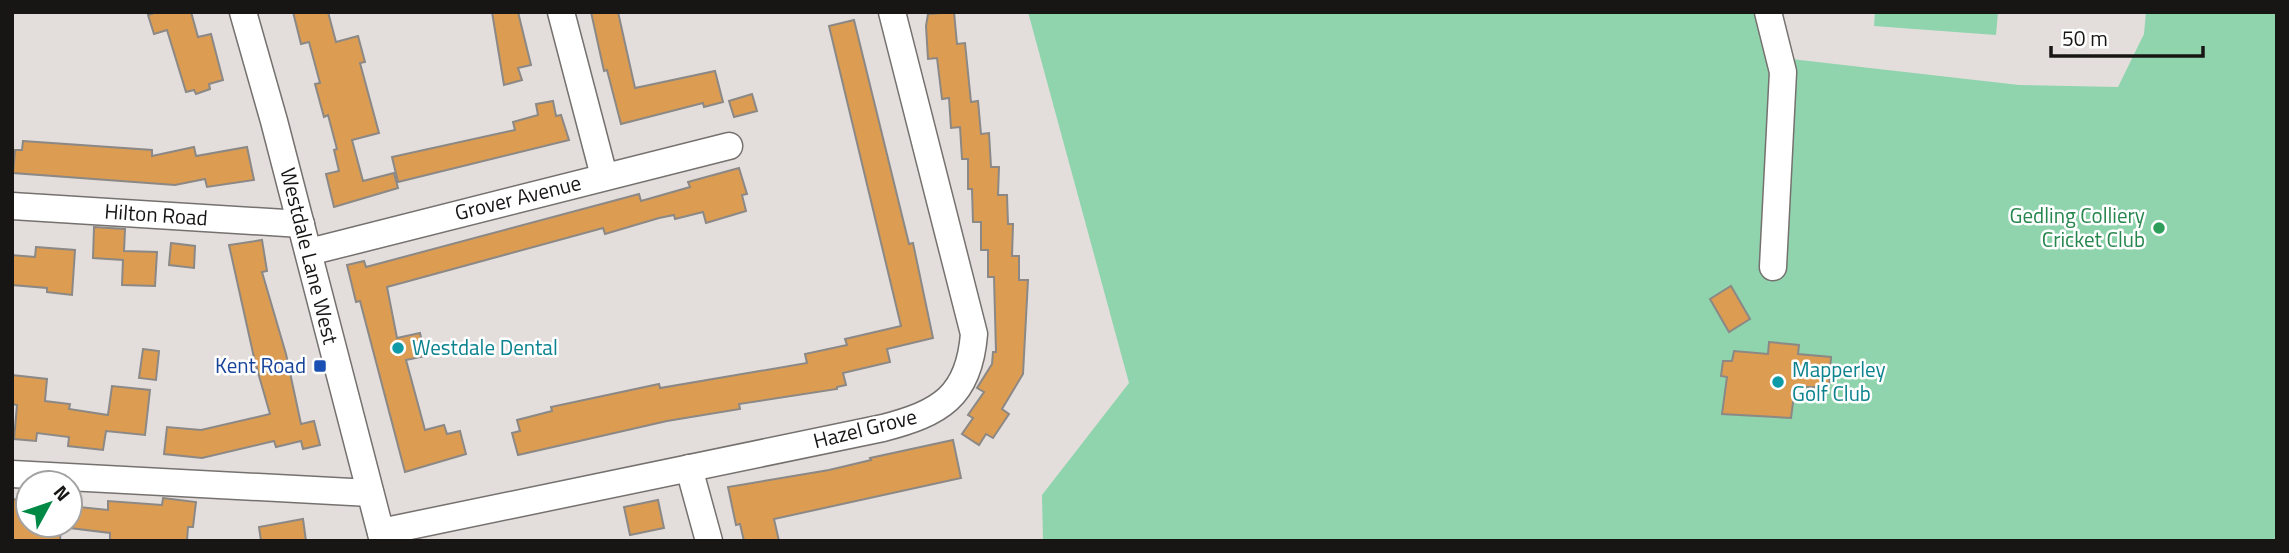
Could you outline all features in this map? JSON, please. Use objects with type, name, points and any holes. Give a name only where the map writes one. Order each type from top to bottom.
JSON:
[{"type":"street","name":"Westdale Lane West","points":[[243,12],[309,252],[382,536]]},
{"type":"street","points":[[561,12],[604,176]]},
{"type":"street","name":"Hazel Grove","points":[[382,536],[922,418],[944,402],[962,383],[972,361],[972,323],[892,12]]},
{"type":"street","points":[[1768,12],[1783,72],[1773,267]]},
{"type":"street","name":"Grover Avenue","points":[[309,252],[729,146]]},
{"type":"street","name":"Hilton Road","points":[[12,206],[301,224]]},
{"type":"street","points":[[690,468],[709,541]]},
{"type":"street","points":[[12,474],[370,493]]},
{"type":"green space","points":[[1028,12],[1780,12],[1791,59],[2019,85],[2118,87],[2144,34],[2146,12],[2277,12],[2277,541],[1043,541],[1042,495],[1129,383]]},
{"type":"green space","points":[[1875,12],[1998,12],[1996,35],[1874,26]]},
{"type":"building","points":[[157,12],[191,12],[198,37],[211,34],[223,80],[209,84],[210,89],[196,94],[194,90],[186,92],[167,30],[154,34],[148,15]]},
{"type":"building","points":[[293,12],[328,12],[336,42],[358,36],[365,62],[360,63],[379,133],[352,140],[363,181],[394,173],[398,188],[334,207],[326,174],[339,171],[334,150],[337,149],[328,115],[324,117],[315,84],[320,83],[309,42],[301,44]]},
{"type":"building","points":[[492,12],[518,12],[531,65],[518,68],[522,80],[504,85]]},
{"type":"building","points":[[591,12],[618,12],[635,88],[715,71],[723,102],[704,107],[703,103],[621,124],[607,70],[604,71]]},
{"type":"building","points":[[954,12],[957,44],[965,43],[971,102],[978,101],[981,134],[989,133],[991,167],[999,167],[998,195],[1007,195],[1008,224],[1013,224],[1012,256],[1019,256],[1019,280],[1028,280],[1023,374],[1002,409],[1009,414],[993,438],[986,434],[979,445],[962,434],[973,418],[968,415],[984,392],[977,388],[992,364],[993,352],[996,352],[994,277],[988,277],[988,250],[981,250],[981,222],[973,222],[972,189],[968,189],[968,159],[962,159],[960,127],[951,128],[949,98],[942,99],[937,58],[928,59],[926,26],[928,14]]},
{"type":"building","points":[[854,20],[909,244],[913,243],[933,338],[887,349],[890,362],[843,373],[846,385],[837,389],[739,404],[740,409],[667,421],[518,455],[512,433],[520,431],[517,420],[552,411],[551,407],[659,384],[660,388],[807,363],[805,354],[847,345],[845,339],[901,326],[829,26]]},
{"type":"building","points":[[752,94],[757,111],[734,117],[729,101]]},
{"type":"building","points":[[553,101],[556,116],[561,115],[569,140],[398,182],[392,157],[515,130],[513,122],[538,115],[536,104]]},
{"type":"building","points":[[23,141],[152,150],[152,156],[194,147],[196,156],[247,147],[254,180],[207,187],[205,179],[175,185],[13,173],[15,150],[22,150]]},
{"type":"building","points":[[739,168],[747,194],[742,195],[746,211],[706,223],[703,212],[675,219],[674,215],[659,218],[605,234],[603,228],[387,287],[397,338],[420,333],[425,356],[406,360],[425,430],[444,425],[447,434],[460,431],[466,454],[405,472],[360,301],[356,302],[347,265],[364,261],[366,267],[639,194],[641,201],[690,187],[688,182]]},
{"type":"building","points":[[94,227],[125,229],[124,251],[157,252],[155,286],[122,285],[123,260],[93,258]]},
{"type":"building","points":[[262,240],[267,271],[262,272],[286,354],[301,424],[314,421],[320,445],[303,449],[301,441],[276,447],[274,441],[202,458],[164,454],[167,427],[201,430],[270,414],[255,362],[229,245]]},
{"type":"building","points":[[171,243],[195,246],[194,268],[169,265]]},
{"type":"building","points":[[36,247],[75,250],[72,295],[47,292],[47,288],[12,285],[12,255],[35,257]]},
{"type":"building","points":[[1731,286],[1750,319],[1729,332],[1710,299]]},
{"type":"building","name":"Mapperley Golf Club","points":[[1769,342],[1799,345],[1798,354],[1831,357],[1829,387],[1795,387],[1791,418],[1722,414],[1727,377],[1721,376],[1723,361],[1732,361],[1734,351],[1768,354]]},
{"type":"building","points":[[143,349],[159,351],[156,380],[139,378]]},
{"type":"building","points":[[12,375],[47,379],[45,401],[70,404],[69,409],[108,415],[112,386],[150,390],[145,435],[106,431],[103,450],[68,446],[69,437],[37,433],[36,441],[14,439],[17,405],[12,404]]},
{"type":"building","points":[[953,440],[961,478],[774,519],[779,541],[744,541],[740,524],[736,525],[728,487],[829,470]]},
{"type":"building","points":[[163,498],[196,502],[193,527],[188,527],[187,541],[110,541],[110,533],[84,530],[84,507],[108,510],[108,501],[162,505]]},
{"type":"building","points":[[12,499],[14,539],[60,539],[60,541],[12,541]]},
{"type":"building","points":[[658,500],[664,528],[630,535],[624,507]]},
{"type":"building","points":[[303,519],[306,541],[261,541],[259,527]]},
{"type":"place","name":"Gedling Colliery Cricket Club","points":[[2159,228]]},
{"type":"place","name":"Westdale Dental","points":[[398,348]]},
{"type":"place","name":"Kent Road","points":[[320,366]]},
{"type":"place","name":"Mapperley Golf Club","points":[[1778,382]]}]
